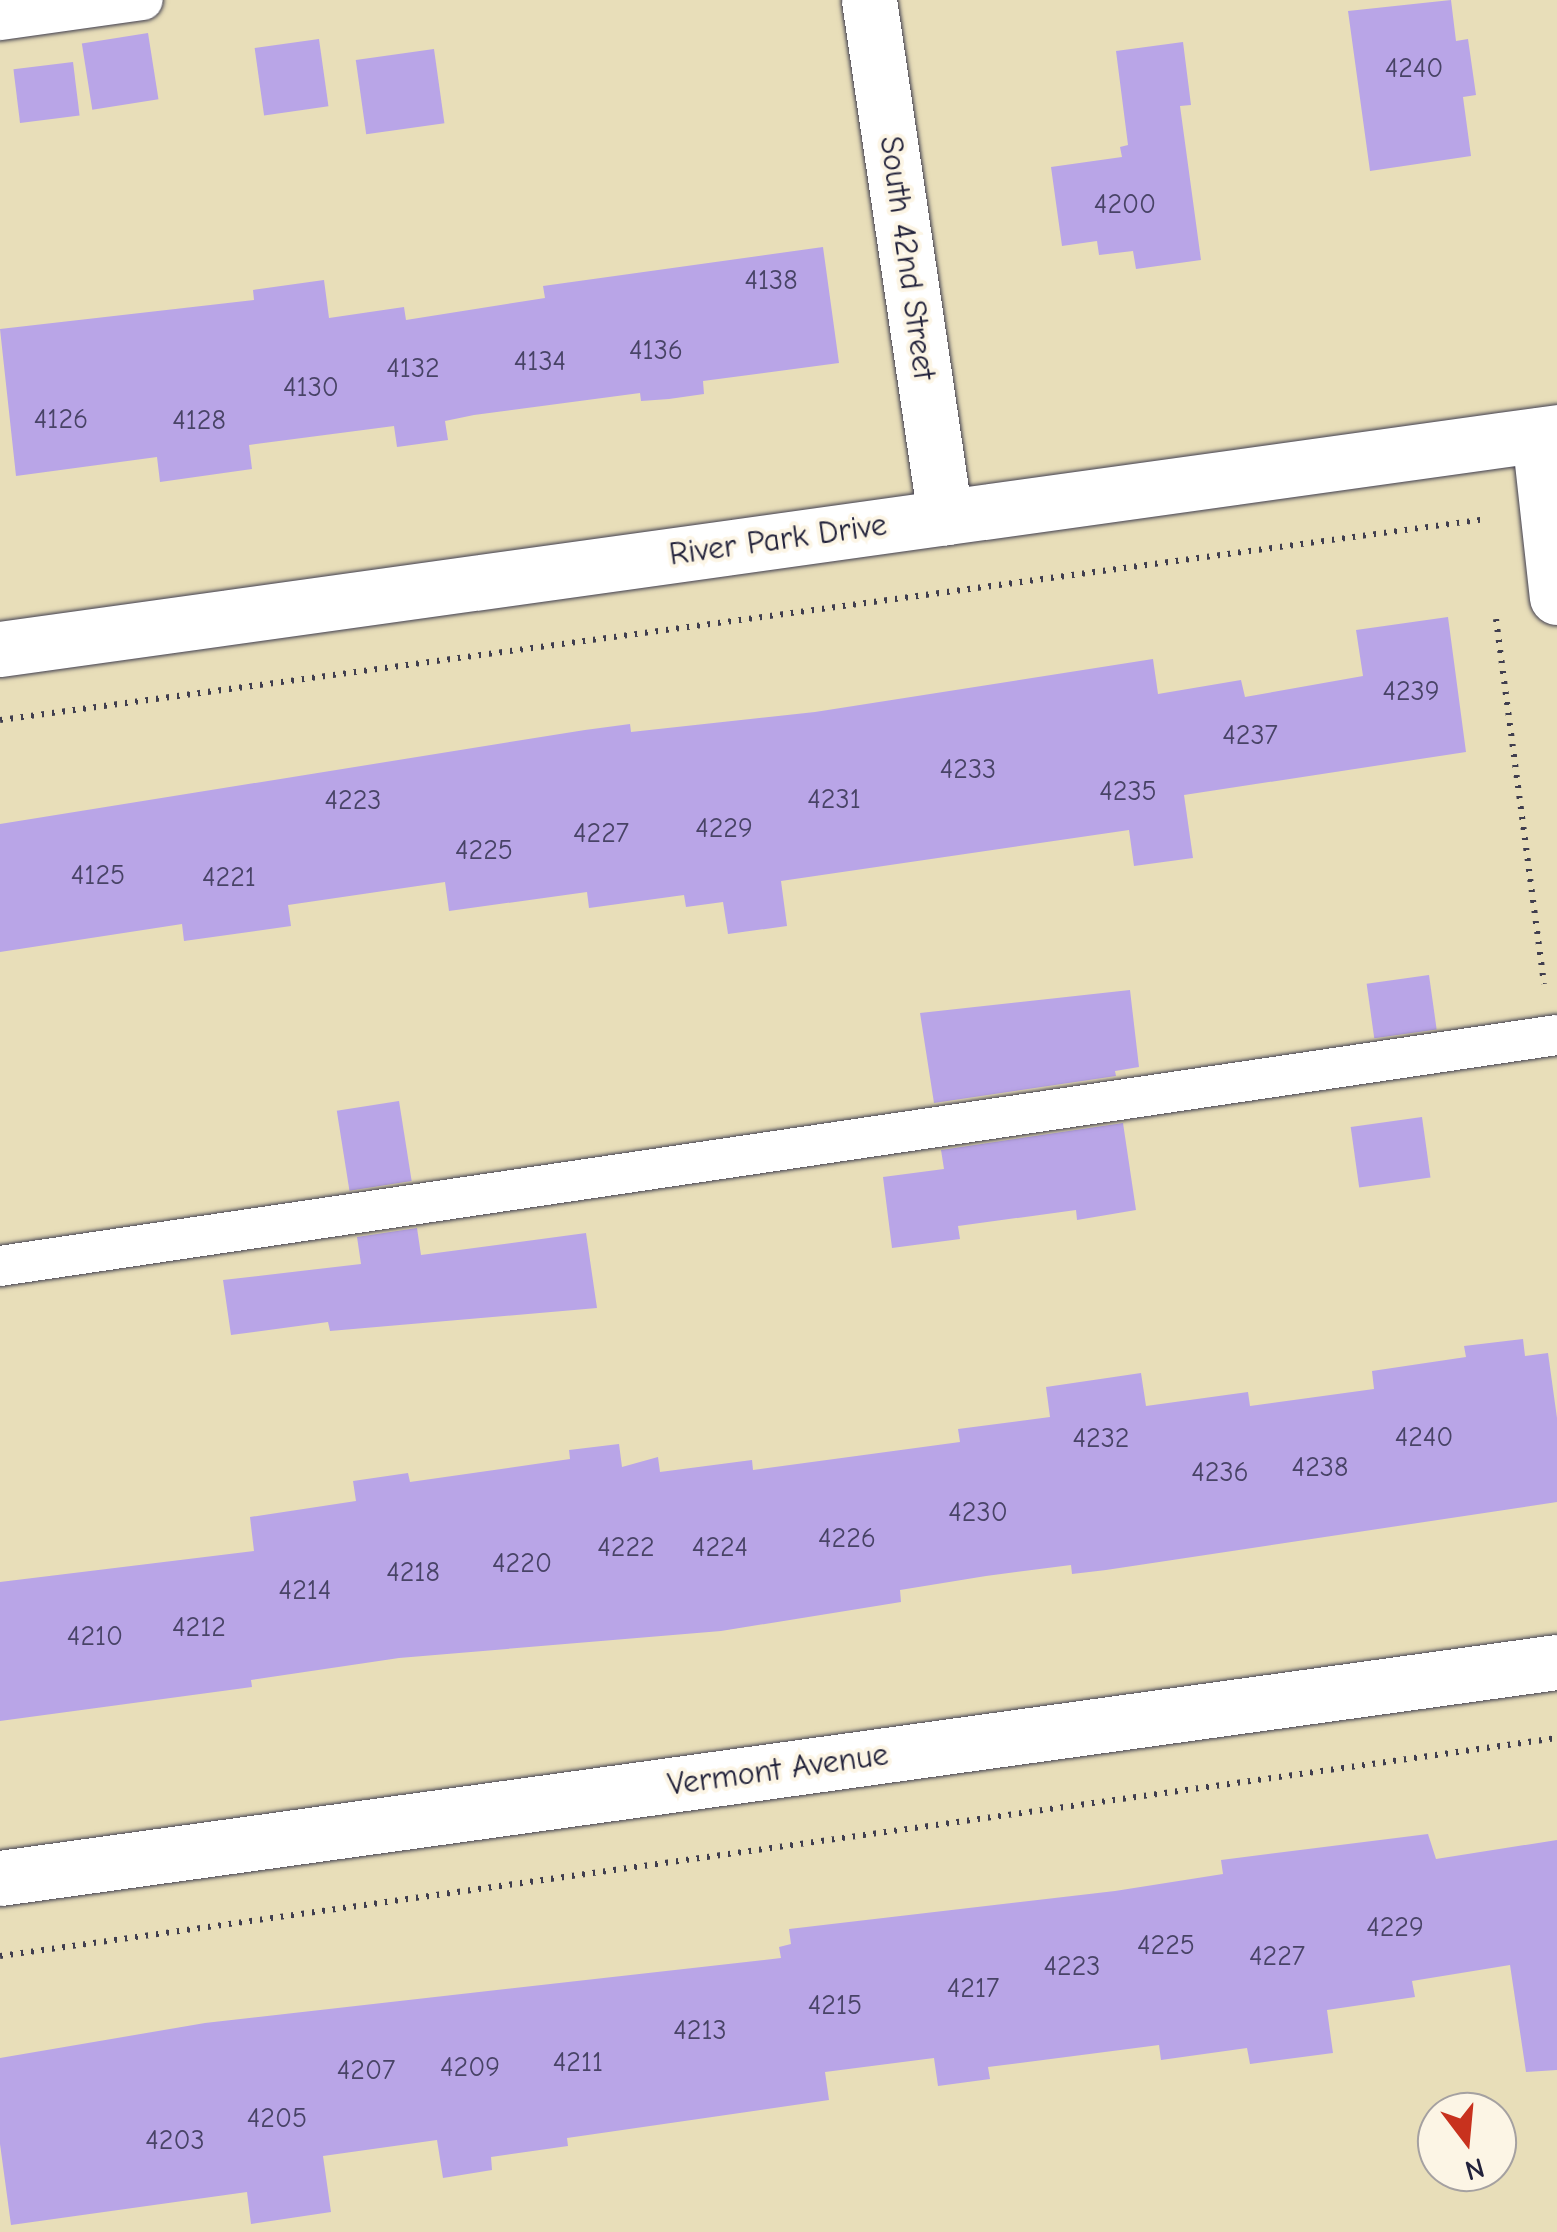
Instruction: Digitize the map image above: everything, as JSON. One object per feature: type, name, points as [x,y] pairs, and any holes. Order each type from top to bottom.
[{"type":"street","name":"South 42nd Street","points":[[869,0],[945,517]]},
{"type":"street","name":"River Park Drive","points":[[0,648],[1548,434]]},
{"type":"street","points":[[1548,434],[1547,508],[1557,596]]},
{"type":"street","name":"Vermont Avenue","points":[[0,1878],[1557,1662]]},
{"type":"lane","points":[[0,20],[143,0]]},
{"type":"lane","points":[[0,1266],[1554,1036]]},
{"type":"path","points":[[1473,444],[1486,539]]},
{"type":"path","points":[[0,720],[1483,520],[1547,508]]},
{"type":"path","points":[[1496,616],[1554,1036]]},
{"type":"path","points":[[0,1956],[1557,1738]]},
{"type":"building","points":[[1451,0],[1456,41],[1468,39],[1476,95],[1463,97],[1471,156],[1370,171],[1348,11]]},
{"type":"building","points":[[148,33],[158,99],[92,110],[82,43]]},
{"type":"building","points":[[319,39],[328,106],[264,115],[255,48]]},
{"type":"building","points":[[1183,42],[1191,105],[1180,106],[1201,260],[1136,269],[1133,251],[1099,255],[1097,241],[1062,246],[1051,167],[1122,157],[1120,147],[1128,145],[1116,51]]},
{"type":"building","points":[[434,49],[444,123],[366,134],[356,60]]},
{"type":"building","points":[[73,62],[80,116],[20,123],[13,69]]},
{"type":"building","points":[[823,247],[839,363],[703,381],[704,394],[669,399],[641,401],[640,393],[474,415],[445,421],[448,440],[397,447],[394,426],[249,445],[252,469],[160,482],[157,457],[16,476],[0,329],[254,300],[253,290],[324,280],[329,318],[404,307],[406,320],[545,298],[543,286]]},
{"type":"building","points":[[1448,617],[1466,752],[1184,795],[1193,858],[1134,866],[1129,830],[781,881],[787,926],[728,934],[723,902],[686,907],[684,895],[589,908],[587,892],[449,911],[445,882],[288,905],[291,926],[184,941],[182,924],[0,952],[0,824],[585,730],[630,724],[631,732],[815,712],[1153,659],[1158,694],[1241,680],[1245,697],[1363,676],[1356,630]]},
{"type":"building","points":[[1429,975],[1437,1029],[1374,1038],[1367,984]]},
{"type":"building","points":[[1130,990],[1139,1067],[1115,1071],[1116,1076],[934,1103],[920,1013]]},
{"type":"building","points":[[399,1101],[412,1181],[349,1191],[337,1111]]},
{"type":"building","points":[[1422,1117],[1430,1177],[1359,1187],[1351,1127]]},
{"type":"building","points":[[1123,1123],[1136,1210],[1077,1220],[1076,1210],[958,1226],[960,1239],[892,1248],[883,1177],[944,1169],[941,1150]]},
{"type":"building","points":[[417,1228],[421,1255],[586,1233],[597,1308],[330,1331],[328,1322],[231,1335],[223,1280],[361,1264],[357,1237]]},
{"type":"building","points":[[1523,1339],[1525,1356],[1548,1353],[1557,1418],[1557,1502],[1106,1570],[1072,1574],[1071,1565],[986,1576],[900,1590],[901,1602],[721,1631],[399,1658],[251,1680],[252,1687],[0,1721],[0,1582],[254,1551],[250,1517],[356,1501],[353,1481],[408,1473],[410,1482],[570,1459],[569,1450],[619,1444],[622,1467],[658,1457],[660,1472],[752,1460],[753,1470],[960,1442],[958,1429],[1050,1417],[1046,1387],[1141,1373],[1146,1406],[1248,1392],[1250,1406],[1374,1389],[1372,1371],[1466,1357],[1464,1346]]},
{"type":"building","points":[[1428,1834],[1436,1859],[1557,1840],[1557,2070],[1526,2072],[1510,1965],[1412,1981],[1415,1997],[1327,2010],[1333,2053],[1250,2064],[1247,2048],[1161,2060],[1159,2045],[988,2067],[990,2079],[938,2086],[934,2058],[825,2072],[829,2100],[567,2138],[568,2146],[491,2157],[492,2170],[443,2178],[437,2140],[323,2156],[331,2212],[251,2224],[247,2192],[11,2225],[0,2144],[0,2058],[205,2023],[781,1958],[779,1947],[791,1944],[789,1929],[1115,1891],[1223,1874],[1221,1860]]}]
